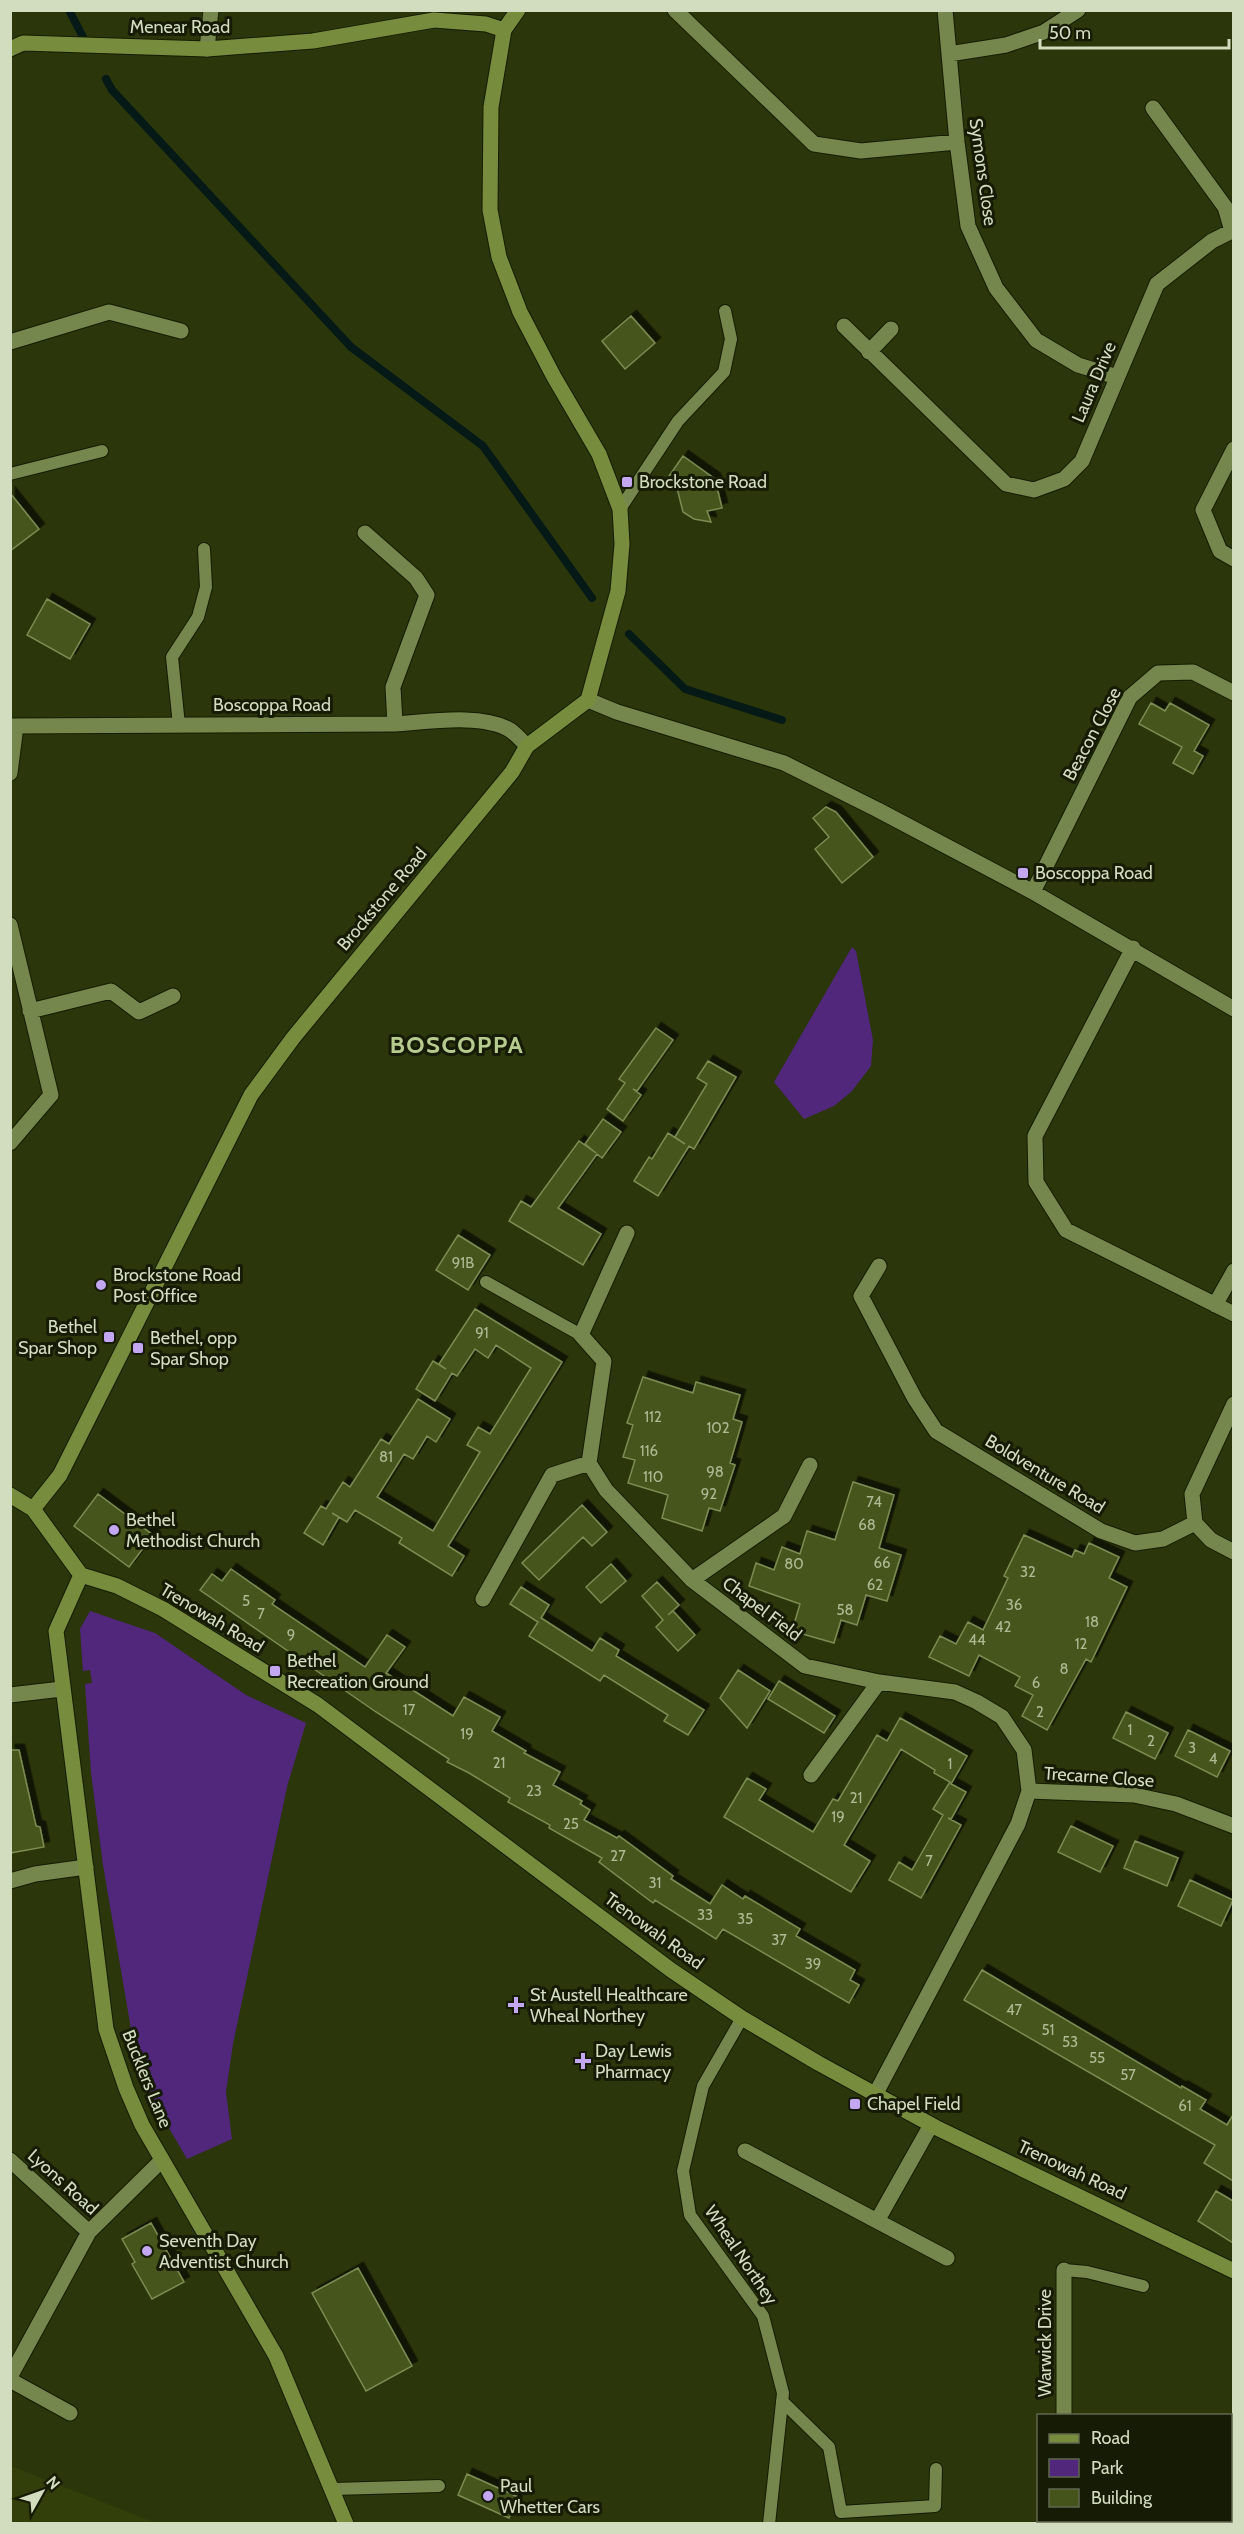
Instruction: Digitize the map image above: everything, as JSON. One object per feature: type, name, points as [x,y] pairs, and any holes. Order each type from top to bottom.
[{"type":"street","points":[[207,49],[211,10]]},
{"type":"street","points":[[519,10],[504,30],[491,107],[490,210],[499,257],[520,312],[554,377],[599,454],[620,510],[622,544],[618,591],[588,700],[617,712],[784,763],[896,819],[1032,892],[1133,948],[1233,1009]]},
{"type":"street","points":[[675,10],[814,144],[861,151],[957,142]]},
{"type":"street","name":"Symons Close","points":[[945,10],[957,142],[968,226],[996,288],[1036,340],[1078,365],[1117,377]]},
{"type":"street","points":[[949,54],[1006,45],[1044,32],[1078,10]]},
{"type":"street","name":"Menear Road","points":[[10,49],[23,43],[207,49],[313,41],[434,20],[486,24],[504,30]]},
{"type":"street","name":"Laura Drive","points":[[844,326],[1006,484],[1034,490],[1064,479],[1082,460],[1157,284],[1212,241],[1233,231],[1225,207],[1153,108]]},
{"type":"street","points":[[10,342],[109,312],[181,331]]},
{"type":"street","points":[[869,352],[891,329]]},
{"type":"street","points":[[1233,450],[1203,510],[1220,551],[1233,559]]},
{"type":"street","points":[[364,533],[416,578],[427,595],[393,687],[395,724]]},
{"type":"street","name":"Beacon Close","points":[[1032,892],[1130,697],[1158,673],[1170,672],[1194,672],[1233,693]]},
{"type":"street","name":"Brockstone Road","points":[[33,1509],[60,1475],[251,1095],[293,1038],[512,772],[527,746],[588,700]]},
{"type":"street","name":"Boscoppa Road","points":[[13,726],[395,724],[457,720],[489,723],[509,730],[527,746]]},
{"type":"street","points":[[10,773],[13,726]]},
{"type":"street","points":[[10,925],[51,1095],[10,1143]]},
{"type":"street","points":[[1133,948],[1035,1136],[1035,1182],[1066,1230],[1233,1314]]},
{"type":"street","points":[[30,1011],[111,991],[139,1012],[173,996]]},
{"type":"street","points":[[483,1599],[552,1475],[589,1463],[604,1361],[581,1335],[627,1233]]},
{"type":"street","name":"Boldventure Road","points":[[879,1266],[861,1296],[915,1399],[936,1431],[1101,1531],[1136,1543],[1163,1539],[1195,1523]]},
{"type":"street","points":[[1215,1305],[1233,1271]]},
{"type":"street","points":[[1233,1404],[1192,1494],[1195,1523],[1211,1540],[1233,1552]]},
{"type":"street","name":"Chapel Field","points":[[589,1463],[606,1490],[692,1580],[805,1666],[879,1682],[955,1692],[1002,1717],[1024,1750],[1029,1791],[1018,1824],[875,2095]]},
{"type":"street","name":"Chapel Field","points":[[692,1580],[784,1516],[810,1465]]},
{"type":"street","points":[[10,1495],[33,1509],[81,1575]]},
{"type":"street","name":"Bucklers Lane","points":[[81,1575],[56,1631],[106,2029],[126,2088],[162,2160],[276,2356],[333,2489],[345,2523]]},
{"type":"street","name":"Trenowah Road","points":[[81,1575],[117,1586],[163,1609],[318,1705],[662,1963],[742,2018],[931,2125],[1233,2271]]},
{"type":"street","points":[[811,1775],[879,1682]]},
{"type":"street","points":[[10,1695],[62,1689]]},
{"type":"street","name":"Trecarne Close","points":[[1029,1791],[1134,1795],[1176,1804],[1233,1826]]},
{"type":"street","points":[[10,1881],[35,1874],[86,1867]]},
{"type":"street","points":[[878,2221],[931,2125]]},
{"type":"street","points":[[745,2151],[947,2258]]},
{"type":"street","name":"Lyons Road","points":[[10,2160],[89,2232]]},
{"type":"street","name":"Lyons Road","points":[[70,2413],[10,2379],[89,2232],[162,2160]]},
{"type":"street","name":"Warwick Drive","points":[[1064,2270],[1064,2414]]},
{"type":"lane","points":[[620,510],[678,421],[724,372],[731,339],[725,311]]},
{"type":"lane","points":[[10,474],[102,451]]},
{"type":"lane","points":[[179,725],[172,657],[198,617],[206,587],[204,549]]},
{"type":"lane","points":[[486,1282],[581,1335]]},
{"type":"lane","name":"Wheal Northey","points":[[742,2018],[703,2086],[682,2171],[690,2215],[763,2316],[783,2393],[770,2523]]},
{"type":"lane","points":[[1064,2270],[1087,2272],[1143,2286]]},
{"type":"lane","points":[[782,2401],[829,2447],[841,2512],[935,2506],[936,2469]]},
{"type":"lane","points":[[333,2489],[440,2486]]},
{"type":"shaded area","points":[[11,2466],[156,2523],[11,2523]]},
{"type":"green space","points":[[852,947],[856,951],[873,1040],[871,1066],[852,1091],[834,1106],[804,1119],[774,1082]]},
{"type":"green space","points":[[90,1611],[155,1633],[246,1695],[306,1723],[287,1787],[233,2044],[226,2092],[232,2139],[187,2159],[139,2076],[103,1865],[91,1773],[85,1684],[92,1683],[90,1670],[83,1671],[80,1629]]},
{"type":"building","points":[[631,316],[655,343],[625,369],[602,341]]},
{"type":"building","points":[[683,456],[715,479],[722,508],[707,511],[711,522],[694,519],[683,512],[675,480],[669,476]]},
{"type":"building","points":[[10,493],[39,529],[10,551]]},
{"type":"building","points":[[47,599],[90,624],[70,659],[27,635]]},
{"type":"building","points":[[1151,703],[1165,711],[1170,703],[1209,725],[1194,751],[1203,756],[1193,774],[1173,763],[1182,747],[1139,724]]},
{"type":"building","points":[[826,807],[836,812],[873,857],[842,883],[815,849],[829,837],[813,818]]},
{"type":"building","points":[[656,1028],[673,1040],[637,1091],[633,1089],[641,1095],[623,1121],[607,1109],[625,1083],[619,1079]]},
{"type":"building","points":[[708,1061],[736,1077],[694,1149],[689,1146],[658,1196],[634,1181],[649,1157],[652,1159],[668,1133],[685,1144],[675,1137],[707,1084],[697,1078]]},
{"type":"building","points":[[603,1119],[621,1132],[602,1158],[597,1154],[558,1208],[601,1234],[583,1265],[509,1221],[521,1201],[531,1207],[579,1141],[596,1153],[585,1144]]},
{"type":"building","points":[[458,1235],[490,1255],[468,1290],[436,1270]]},
{"type":"building","points":[[475,1309],[562,1362],[448,1546],[464,1556],[452,1576],[399,1543],[402,1538],[355,1510],[347,1522],[339,1517],[323,1545],[304,1533],[321,1506],[326,1509],[343,1482],[350,1487],[381,1439],[389,1444],[418,1399],[450,1419],[436,1442],[427,1436],[413,1459],[404,1454],[377,1497],[433,1531],[480,1452],[467,1445],[478,1427],[490,1434],[531,1368],[496,1345],[488,1358],[475,1349],[457,1376],[452,1373],[435,1401],[416,1389],[433,1361],[446,1369],[439,1364]]},
{"type":"building","points":[[643,1377],[693,1393],[696,1382],[740,1395],[733,1419],[742,1422],[730,1463],[735,1465],[720,1511],[709,1508],[702,1531],[662,1518],[668,1495],[628,1483],[635,1460],[623,1457],[633,1425],[627,1423]]},
{"type":"building","points":[[853,1482],[894,1495],[879,1548],[901,1555],[887,1601],[866,1595],[857,1625],[841,1620],[834,1643],[792,1631],[800,1604],[749,1586],[756,1563],[774,1570],[782,1547],[800,1554],[807,1531],[835,1540]]},
{"type":"building","name":"Bethel Methodist Church","points":[[98,1494],[153,1535],[129,1567],[74,1526]]},
{"type":"building","points":[[582,1505],[607,1532],[592,1546],[583,1537],[539,1580],[522,1563]]},
{"type":"building","points":[[1024,1535],[1072,1557],[1075,1550],[1084,1554],[1089,1543],[1119,1557],[1109,1578],[1127,1587],[1091,1662],[1086,1659],[1047,1730],[1022,1716],[1033,1695],[1015,1686],[1020,1677],[979,1655],[969,1676],[929,1657],[940,1636],[956,1644],[968,1622],[983,1630],[1008,1578],[1004,1576]]},
{"type":"building","points":[[611,1564],[626,1581],[601,1603],[586,1587]]},
{"type":"building","points":[[231,1569],[275,1600],[272,1604],[365,1667],[387,1635],[405,1647],[386,1673],[453,1716],[464,1697],[500,1717],[492,1731],[526,1751],[524,1753],[560,1772],[553,1785],[582,1801],[580,1804],[590,1810],[584,1820],[617,1838],[619,1836],[673,1876],[671,1879],[710,1904],[722,1885],[743,1899],[745,1896],[800,1929],[796,1936],[855,1970],[850,1980],[859,1985],[849,2003],[723,1929],[716,1939],[655,1900],[653,1903],[599,1862],[602,1858],[508,1802],[510,1798],[447,1762],[449,1759],[376,1712],[200,1590],[212,1574],[222,1581]]},
{"type":"building","points":[[657,1582],[679,1605],[668,1615],[673,1611],[695,1635],[678,1651],[656,1627],[663,1620],[642,1596]]},
{"type":"building","points":[[521,1587],[549,1605],[541,1618],[592,1651],[600,1638],[619,1650],[616,1656],[704,1710],[688,1735],[664,1721],[668,1715],[604,1675],[600,1681],[529,1636],[538,1622],[510,1604]]},
{"type":"building","points":[[738,1670],[770,1691],[747,1728],[720,1698]]},
{"type":"building","points":[[779,1681],[835,1716],[824,1733],[768,1699]]},
{"type":"building","points":[[1126,1712],[1168,1733],[1155,1759],[1113,1738]]},
{"type":"building","points":[[900,1718],[967,1756],[951,1784],[966,1792],[951,1819],[948,1818],[961,1825],[921,1898],[889,1880],[899,1862],[912,1870],[943,1815],[933,1809],[950,1782],[901,1749],[844,1845],[870,1861],[851,1892],[724,1817],[747,1778],[766,1789],[759,1800],[813,1832],[833,1799],[838,1801],[877,1735],[887,1741]]},
{"type":"building","points":[[1188,1730],[1230,1751],[1217,1777],[1175,1756]]},
{"type":"building","points":[[10,1750],[19,1750],[36,1826],[40,1827],[44,1847],[10,1853]]},
{"type":"building","points":[[1071,1826],[1113,1846],[1100,1872],[1058,1852]]},
{"type":"building","points":[[1135,1841],[1178,1858],[1167,1886],[1124,1868]]},
{"type":"building","points":[[1190,1880],[1233,1900],[1221,1926],[1178,1906]]},
{"type":"building","points":[[982,1970],[1181,2088],[1182,2086],[1206,2100],[1200,2109],[1227,2125],[1233,2115],[1233,2181],[1204,2163],[1215,2145],[964,2000]]},
{"type":"building","points":[[1216,2191],[1233,2201],[1233,2243],[1198,2221]]},
{"type":"building","name":"Seventh Day Adventist Church","points":[[151,2223],[184,2282],[152,2299],[132,2264],[135,2262],[122,2239]]},
{"type":"building","points":[[358,2268],[412,2366],[366,2391],[312,2293]]},
{"type":"building","name":"Paul Whetter Cars","points":[[467,2474],[518,2497],[509,2518],[458,2495]]},
{"type":"waterway","points":[[69,10],[83,37]]},
{"type":"waterway","points":[[106,79],[112,90],[351,347],[483,446],[592,598]]},
{"type":"waterway","points":[[629,634],[685,689],[782,720]]},
{"type":"place","name":"Brockstone Road","points":[[627,482]]},
{"type":"place","name":"Boscoppa Road","points":[[1023,873]]},
{"type":"place","name":"Brockstone Road Post Office","points":[[101,1285]]},
{"type":"place","name":"Bethel Spar Shop","points":[[109,1337]]},
{"type":"place","name":"Bethel, opp Spar Shop","points":[[138,1348]]},
{"type":"place","name":"Bethel Methodist Church","points":[[114,1530]]},
{"type":"place","name":"Bethel Recreation Ground","points":[[275,1671]]},
{"type":"place","name":"St Austell Healthcare Wheal Northey","points":[[516,2005]]},
{"type":"place","name":"Day Lewis Pharmacy","points":[[583,2061]]},
{"type":"place","name":"Chapel Field","points":[[855,2104]]},
{"type":"place","name":"Seventh Day Adventist Church","points":[[147,2251]]},
{"type":"place","name":"Paul Whetter Cars","points":[[488,2496]]},
{"type":"district","name":"BOSCOPPA","points":[[457,1045]]}]
